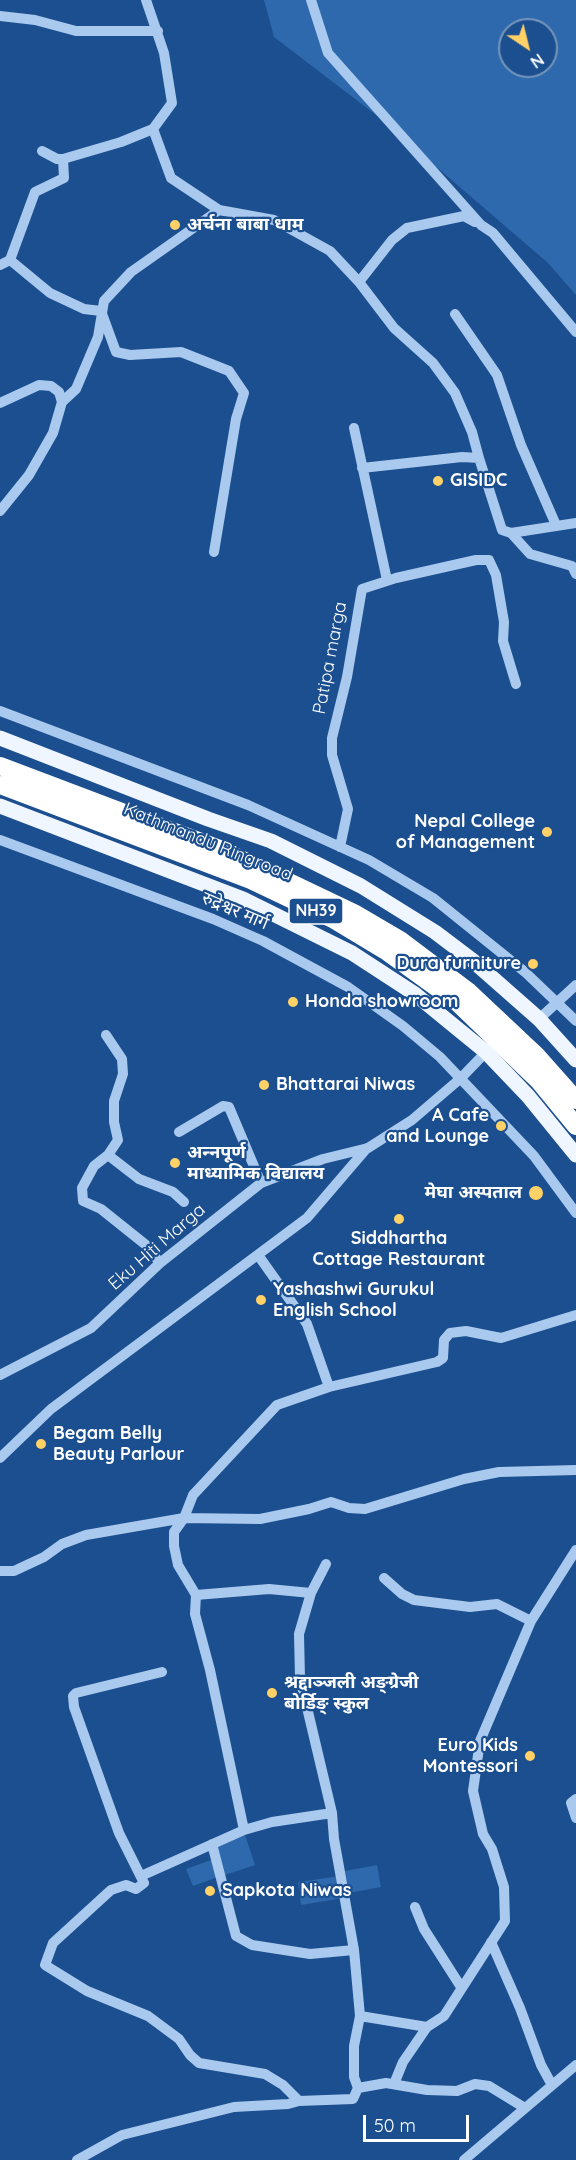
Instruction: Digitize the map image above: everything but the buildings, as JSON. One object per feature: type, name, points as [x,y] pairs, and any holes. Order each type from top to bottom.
[{"type":"highway","name":"Kathmandu Ringroad","points":[[0,766],[222,850],[305,888],[363,918],[408,946],[469,992],[536,1055],[576,1100]]},
{"type":"highway","name":"Kathmandu Ringroad","points":[[0,785],[250,880],[333,919],[386,951],[458,1003],[539,1081],[576,1126]]},
{"type":"main road","points":[[0,738],[207,819],[271,841],[324,865],[435,932],[539,1019],[576,1060]]},
{"type":"main road","points":[[0,806],[243,899],[352,953],[415,994],[486,1052],[528,1096],[576,1155]]},
{"type":"street","points":[[42,151],[57,159],[63,159],[121,142],[153,129],[172,103],[165,53],[146,0]]},
{"type":"street","points":[[311,0],[328,53],[480,225]]},
{"type":"street","points":[[0,16],[34,20],[76,31],[158,31]]},
{"type":"street","points":[[153,129],[171,178],[219,210],[274,219],[330,251],[359,282],[383,316],[406,341],[433,363],[455,393],[472,432],[502,530],[511,533],[576,523]]},
{"type":"street","points":[[0,265],[10,260],[35,192],[64,178],[63,159]]},
{"type":"street","points":[[0,511],[29,475],[48,441],[62,402],[76,389],[98,337],[104,302],[130,272],[219,210]]},
{"type":"street","points":[[359,282],[392,240],[407,228],[464,216],[493,233],[576,332]]},
{"type":"street","points":[[10,260],[50,293],[84,309],[101,311]]},
{"type":"street","points":[[101,311],[116,352],[130,355],[181,352],[229,371],[244,393],[236,419],[213,552]]},
{"type":"street","points":[[455,314],[497,375],[520,445],[556,525]]},
{"type":"street","points":[[0,403],[39,385],[51,386],[59,392],[62,402]]},
{"type":"street","points":[[354,428],[387,580]]},
{"type":"street","points":[[362,468],[462,457],[479,458]]},
{"type":"street","points":[[511,533],[530,554],[572,566],[576,574]]},
{"type":"street","name":"Patipa marga","points":[[340,847],[348,809],[332,755],[335,720],[347,677],[362,589],[387,580],[476,560],[489,560],[496,575],[504,622],[503,641],[516,684]]},
{"type":"street","points":[[0,711],[249,805],[369,860],[433,898],[525,972],[576,1021]]},
{"type":"street","name":"रुद्रेश्वर मार्ग","points":[[0,840],[213,919],[303,961],[348,987],[403,1026],[461,1078],[534,1156],[576,1213]]},
{"type":"street","points":[[539,1019],[576,985]]},
{"type":"street","points":[[106,1035],[122,1059],[123,1074],[114,1101],[114,1122],[118,1140],[108,1155],[94,1166],[82,1188],[83,1201],[101,1209],[146,1245],[160,1263]]},
{"type":"street","name":"Eku Hiti Marga","points":[[0,1375],[91,1328],[160,1263],[261,1182],[323,1159],[368,1148],[412,1120],[461,1078],[486,1052]]},
{"type":"street","points":[[179,1132],[224,1106],[230,1107],[261,1182]]},
{"type":"street","points":[[0,1458],[51,1409],[307,1218],[368,1148]]},
{"type":"street","points":[[108,1155],[138,1179],[173,1192],[184,1202]]},
{"type":"street","points":[[258,1255],[307,1324],[330,1388]]},
{"type":"street","points":[[244,1830],[210,1670],[195,1614],[196,1595],[178,1566],[174,1546],[174,1532],[184,1518],[193,1495],[276,1405],[330,1388],[437,1362],[443,1358],[444,1340],[450,1333],[466,1331],[501,1338],[576,1315]]},
{"type":"street","points":[[0,1571],[14,1571],[44,1557],[62,1544],[86,1535],[121,1527],[184,1518],[260,1519],[331,1502],[349,1508],[365,1509],[464,1479],[499,1472],[576,1470]]},
{"type":"street","points":[[394,2085],[403,2062],[427,2028],[444,2016],[506,1921],[504,1887],[492,1849],[483,1834],[473,1791],[480,1741],[531,1621],[576,1550]]},
{"type":"street","points":[[77,2160],[122,2135],[234,2107],[288,2104],[299,2100],[353,2099],[358,2088],[354,2077],[354,2046],[360,2016],[354,1950],[334,1839],[332,1813],[300,1678],[299,1634],[311,1593],[326,1564]]},
{"type":"street","points":[[384,1578],[402,1594],[414,1600],[470,1607],[497,1604],[531,1621]]},
{"type":"street","points":[[196,1595],[269,1589],[311,1593]]},
{"type":"street","points":[[162,1672],[76,1693],[73,1696],[74,1707],[119,1833],[144,1883],[142,1887],[117,1886],[111,1890],[53,1943],[45,1965],[87,1991],[148,2016],[179,2040],[199,2063],[265,2073],[299,2100]]},
{"type":"street","points":[[576,1799],[571,1803],[576,1818]]},
{"type":"street","points":[[141,1876],[244,1830],[272,1822],[332,1813]]},
{"type":"street","points":[[212,1844],[236,1936],[252,1945],[310,1954],[354,1950]]},
{"type":"street","points":[[415,1906],[424,1929],[461,1987]]},
{"type":"street","points":[[491,1941],[520,2008],[541,2065],[552,2085]]},
{"type":"street","points":[[360,2016],[427,2028]]},
{"type":"street","points":[[464,2160],[576,2065]]},
{"type":"street","points":[[358,2088],[394,2085],[427,2090],[457,2091],[475,2084],[505,2094],[525,2108]]},
{"type":"shaded area","points":[[264,0],[576,0],[576,295],[548,263],[376,115],[274,37]]},
{"type":"shaded area","points":[[245,1835],[255,1865],[225,1875],[215,1845]]},
{"type":"shaded area","points":[[211,1860],[218,1877],[193,1886],[186,1869]]},
{"type":"shaded area","points":[[377,1865],[381,1887],[349,1893],[345,1871]]},
{"type":"shaded area","points":[[340,1876],[343,1898],[301,1905],[298,1882]]},
{"type":"place","name":"अर्चना बाबा धाम","points":[[175,225]]},
{"type":"place","name":"GISIDC","points":[[438,481]]},
{"type":"place","name":"Nepal College of Management","points":[[547,832]]},
{"type":"place","name":"Dura furniture","points":[[533,964]]},
{"type":"place","name":"Honda showroom","points":[[293,1002]]},
{"type":"place","name":"Bhattarai Niwas","points":[[264,1085]]},
{"type":"place","name":"A Cafe and Lounge","points":[[501,1126]]},
{"type":"place","name":"अन्‍नपूर्ण माध्यामिक विद्यालय","points":[[175,1163]]},
{"type":"place","name":"मेघा अस्पताल","points":[[536,1193]]},
{"type":"place","name":"Siddhartha Cottage Restaurant","points":[[399,1219]]},
{"type":"place","name":"Yashashwi Gurukul English School","points":[[261,1300]]},
{"type":"place","name":"Begam Belly Beauty Parlour","points":[[41,1444]]},
{"type":"place","name":"श्रद्दाञ्जली अङ्‍ग्रेजी बोर्डिङ् स्कुल","points":[[272,1693]]},
{"type":"place","name":"Euro Kids Montessori","points":[[530,1756]]},
{"type":"place","name":"Sapkota Niwas","points":[[210,1891]]}]
